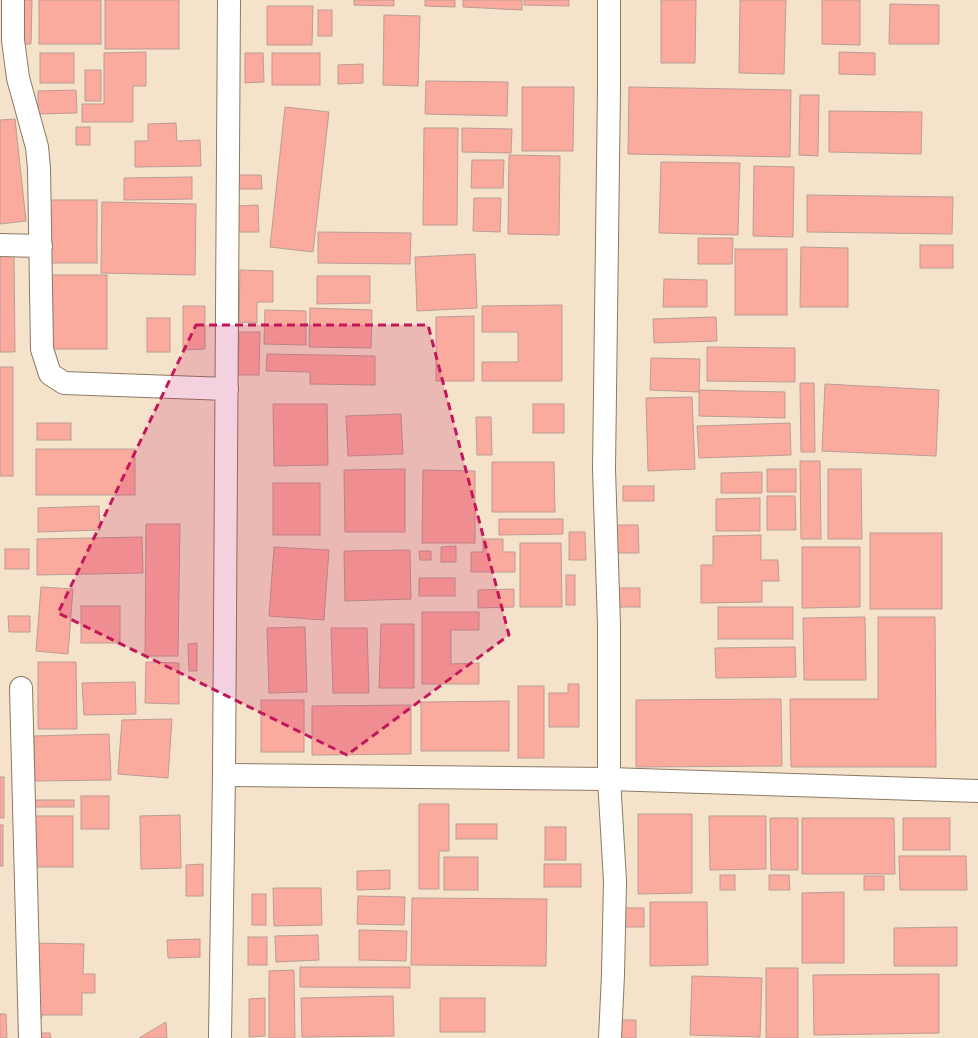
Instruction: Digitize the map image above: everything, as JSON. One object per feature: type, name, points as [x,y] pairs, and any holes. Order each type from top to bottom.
[{"type":"street","points":[[13,0],[13,40],[18,78],[37,147],[41,246],[42,349],[50,374],[64,383],[227,389]]},
{"type":"street","points":[[220,1038],[224,775],[229,0]]},
{"type":"street","points":[[609,0],[604,469],[609,626],[609,779],[615,881],[610,1038]]},
{"type":"street","points":[[0,245],[41,246]]},
{"type":"street","points":[[21,688],[30,1038]]},
{"type":"street","points":[[224,775],[609,779],[978,791]]},
{"type":"highlighted area","points":[[196,325],[428,325],[509,635],[347,755],[58,613]]},
{"type":"building","points":[[21,0],[32,0],[31,44],[20,44]]},
{"type":"building","points":[[39,0],[101,0],[101,44],[39,44]]},
{"type":"building","points":[[105,0],[179,0],[179,49],[105,49]]},
{"type":"building","points":[[354,0],[394,0],[394,6],[354,5]]},
{"type":"building","points":[[425,0],[455,0],[455,7],[425,6]]},
{"type":"building","points":[[463,0],[522,0],[522,10],[463,7]]},
{"type":"building","points":[[524,0],[569,0],[569,6],[524,5]]},
{"type":"building","points":[[661,0],[696,0],[695,63],[661,63]]},
{"type":"building","points":[[740,0],[786,0],[784,74],[739,73]]},
{"type":"building","points":[[822,0],[860,0],[860,45],[822,44]]},
{"type":"building","points":[[890,4],[939,5],[939,44],[889,44]]},
{"type":"building","points":[[267,6],[313,6],[312,45],[267,45]]},
{"type":"building","points":[[318,10],[332,10],[332,36],[318,36]]},
{"type":"building","points":[[384,15],[420,16],[418,86],[383,85]]},
{"type":"building","points":[[146,52],[146,86],[133,86],[133,122],[82,122],[82,104],[104,104],[104,53]]},
{"type":"building","points":[[839,52],[875,53],[875,75],[839,74]]},
{"type":"building","points":[[40,53],[74,53],[74,83],[40,83]]},
{"type":"building","points":[[245,53],[263,53],[264,82],[245,83]]},
{"type":"building","points":[[272,53],[320,53],[320,85],[272,85]]},
{"type":"building","points":[[363,64],[363,83],[338,84],[338,65]]},
{"type":"building","points":[[85,70],[101,70],[101,101],[85,101]]},
{"type":"building","points":[[426,81],[508,82],[507,116],[425,114]]},
{"type":"building","points":[[522,87],[574,87],[573,151],[522,151]]},
{"type":"building","points":[[629,87],[791,90],[790,157],[628,154]]},
{"type":"building","points":[[76,90],[77,113],[38,114],[38,91]]},
{"type":"building","points":[[800,95],[819,95],[818,156],[799,155]]},
{"type":"building","points":[[285,107],[329,112],[313,252],[270,247]]},
{"type":"building","points":[[829,111],[922,112],[921,154],[829,152]]},
{"type":"building","points":[[15,119],[26,221],[0,224],[0,120]]},
{"type":"building","points":[[176,123],[177,141],[200,140],[201,166],[135,167],[135,141],[148,141],[148,124]]},
{"type":"building","points":[[76,127],[90,127],[90,145],[76,145]]},
{"type":"building","points":[[424,128],[458,128],[457,225],[423,225]]},
{"type":"building","points":[[462,128],[512,129],[511,153],[462,152]]},
{"type":"building","points":[[509,155],[560,156],[559,235],[508,234]]},
{"type":"building","points":[[472,160],[504,160],[503,188],[471,188]]},
{"type":"building","points":[[661,162],[740,163],[738,235],[659,233]]},
{"type":"building","points":[[754,166],[794,167],[793,237],[753,236]]},
{"type":"building","points":[[235,175],[261,175],[262,189],[235,189]]},
{"type":"building","points":[[192,177],[192,199],[124,200],[124,178]]},
{"type":"building","points":[[807,195],[953,197],[952,234],[807,232]]},
{"type":"building","points":[[474,198],[501,198],[500,232],[473,231]]},
{"type":"building","points":[[46,200],[97,200],[97,263],[46,263]]},
{"type":"building","points":[[102,202],[196,204],[195,275],[101,273]]},
{"type":"building","points":[[258,205],[259,232],[237,232],[237,206]]},
{"type":"building","points":[[318,232],[411,233],[410,264],[318,263]]},
{"type":"building","points":[[698,238],[733,238],[732,264],[698,264]]},
{"type":"building","points":[[920,245],[953,245],[953,268],[920,268]]},
{"type":"building","points":[[801,247],[848,248],[848,307],[800,307]]},
{"type":"building","points":[[0,248],[14,248],[15,352],[0,352]]},
{"type":"building","points":[[735,249],[787,249],[787,315],[735,315]]},
{"type":"building","points":[[475,254],[477,308],[417,311],[415,257]]},
{"type":"building","points":[[240,270],[273,271],[273,302],[257,302],[257,323],[239,322]]},
{"type":"building","points":[[50,275],[107,275],[107,349],[50,349]]},
{"type":"building","points":[[317,276],[370,276],[370,303],[317,304]]},
{"type":"building","points":[[664,279],[707,280],[707,307],[663,307]]},
{"type":"building","points":[[562,305],[562,381],[482,381],[482,362],[518,362],[518,332],[482,332],[482,306]]},
{"type":"building","points":[[183,306],[205,306],[205,349],[183,350]]},
{"type":"building","points":[[310,308],[372,310],[371,348],[309,347]]},
{"type":"building","points":[[265,310],[306,311],[306,345],[264,344]]},
{"type":"building","points":[[474,316],[474,381],[436,381],[436,317]]},
{"type":"building","points":[[716,317],[717,341],[654,343],[653,319]]},
{"type":"building","points":[[147,318],[170,318],[170,352],[147,352]]},
{"type":"building","points":[[239,332],[260,332],[259,375],[238,375]]},
{"type":"building","points":[[707,347],[795,348],[795,382],[707,381]]},
{"type":"building","points":[[267,354],[375,356],[375,385],[310,384],[310,372],[266,371]]},
{"type":"building","points":[[651,358],[700,359],[699,392],[650,390]]},
{"type":"building","points":[[0,367],[13,367],[13,476],[0,476]]},
{"type":"building","points":[[800,383],[814,383],[815,452],[801,452]]},
{"type":"building","points":[[825,384],[939,390],[936,456],[822,451]]},
{"type":"building","points":[[699,390],[785,392],[785,418],[699,416]]},
{"type":"building","points":[[692,397],[695,469],[648,471],[646,398]]},
{"type":"building","points":[[273,404],[327,404],[328,465],[274,466]]},
{"type":"building","points":[[533,404],[564,404],[564,433],[533,433]]},
{"type":"building","points":[[401,414],[403,454],[348,456],[346,416]]},
{"type":"building","points":[[476,417],[491,417],[492,455],[477,455]]},
{"type":"building","points":[[37,423],[71,423],[71,440],[37,440]]},
{"type":"building","points":[[790,423],[791,455],[699,458],[697,426]]},
{"type":"building","points":[[36,449],[135,449],[135,495],[36,495]]},
{"type":"building","points":[[800,461],[820,461],[821,539],[801,539]]},
{"type":"building","points":[[492,462],[554,462],[555,512],[492,512]]},
{"type":"building","points":[[405,469],[405,532],[345,532],[344,470]]},
{"type":"building","points":[[767,469],[796,469],[796,492],[767,492]]},
{"type":"building","points":[[828,469],[861,469],[862,539],[828,539]]},
{"type":"building","points":[[423,470],[475,471],[475,543],[422,543]]},
{"type":"building","points":[[762,472],[762,493],[721,493],[721,473]]},
{"type":"building","points":[[273,483],[320,483],[320,535],[273,535]]},
{"type":"building","points":[[623,486],[654,486],[654,501],[623,501]]},
{"type":"building","points":[[767,496],[795,496],[796,530],[767,530]]},
{"type":"building","points":[[760,498],[760,531],[716,531],[716,499]]},
{"type":"building","points":[[99,506],[100,530],[38,532],[38,508]]},
{"type":"building","points":[[499,519],[563,519],[563,534],[499,535]]},
{"type":"building","points":[[146,524],[180,524],[178,656],[145,656]]},
{"type":"building","points":[[614,525],[638,525],[639,553],[614,553]]},
{"type":"building","points":[[569,532],[585,532],[586,560],[569,560]]},
{"type":"building","points":[[870,533],[942,533],[942,609],[870,609]]},
{"type":"building","points":[[761,535],[761,560],[778,560],[779,581],[762,581],[762,602],[701,603],[701,565],[713,565],[713,536]]},
{"type":"building","points":[[142,537],[143,573],[37,575],[37,539]]},
{"type":"building","points":[[483,539],[503,539],[503,552],[515,552],[515,572],[471,572],[471,552],[483,552]]},
{"type":"building","points":[[520,543],[561,543],[562,607],[520,607]]},
{"type":"building","points":[[456,546],[456,562],[441,562],[441,547]]},
{"type":"building","points":[[274,547],[329,550],[324,620],[269,616]]},
{"type":"building","points":[[802,547],[860,547],[860,607],[802,608]]},
{"type":"building","points":[[5,549],[29,549],[29,569],[5,569]]},
{"type":"building","points":[[410,550],[411,599],[345,601],[344,551]]},
{"type":"building","points":[[419,551],[431,551],[431,560],[420,560]]},
{"type":"building","points":[[566,575],[575,575],[575,605],[566,605]]},
{"type":"building","points":[[419,578],[455,578],[455,596],[419,596]]},
{"type":"building","points":[[41,587],[73,589],[68,654],[36,651]]},
{"type":"building","points":[[617,588],[640,588],[640,607],[617,607]]},
{"type":"building","points":[[514,589],[514,607],[478,608],[478,590]]},
{"type":"building","points":[[81,606],[120,606],[120,643],[81,643]]},
{"type":"building","points":[[718,607],[793,607],[793,639],[718,639]]},
{"type":"building","points":[[422,612],[479,612],[479,630],[451,630],[451,664],[479,663],[479,684],[422,684]]},
{"type":"building","points":[[8,616],[30,616],[30,632],[9,632]]},
{"type":"building","points":[[865,617],[866,680],[804,680],[803,618]]},
{"type":"building","points":[[878,617],[935,617],[936,767],[791,767],[790,699],[878,699]]},
{"type":"building","points":[[381,624],[414,624],[414,688],[379,688]]},
{"type":"building","points":[[305,627],[307,692],[269,693],[267,628]]},
{"type":"building","points":[[331,628],[367,628],[369,693],[333,693]]},
{"type":"building","points":[[197,643],[197,671],[189,671],[188,644]]},
{"type":"building","points":[[795,647],[796,677],[716,678],[715,648]]},
{"type":"building","points":[[38,662],[76,662],[77,729],[38,729]]},
{"type":"building","points":[[146,662],[179,663],[179,704],[145,703]]},
{"type":"building","points":[[135,682],[136,714],[84,715],[82,683]]},
{"type":"building","points":[[568,684],[579,684],[579,727],[549,727],[549,693],[568,693]]},
{"type":"building","points":[[518,686],[544,686],[544,758],[518,758]]},
{"type":"building","points":[[781,699],[782,766],[636,767],[636,700]]},
{"type":"building","points":[[261,700],[304,700],[304,752],[261,752]]},
{"type":"building","points":[[509,701],[509,751],[421,751],[421,702]]},
{"type":"building","points":[[411,705],[411,754],[312,755],[312,706]]},
{"type":"building","points":[[172,719],[168,778],[118,774],[122,720]]},
{"type":"building","points":[[109,734],[111,780],[35,781],[34,736]]},
{"type":"building","points":[[0,777],[4,777],[4,818],[0,818]]},
{"type":"building","points":[[81,796],[109,796],[109,829],[81,829]]},
{"type":"building","points":[[30,800],[74,800],[74,807],[30,807]]},
{"type":"building","points":[[419,804],[449,804],[449,851],[439,851],[439,889],[419,889]]},
{"type":"building","points":[[638,814],[692,814],[692,893],[638,894]]},
{"type":"building","points":[[180,815],[181,868],[141,869],[140,816]]},
{"type":"building","points":[[33,816],[73,816],[73,867],[33,867]]},
{"type":"building","points":[[709,816],[766,816],[766,869],[710,870]]},
{"type":"building","points":[[770,818],[798,818],[798,870],[771,870]]},
{"type":"building","points":[[802,818],[894,818],[895,874],[802,874]]},
{"type":"building","points":[[903,818],[950,818],[950,850],[903,850]]},
{"type":"building","points":[[456,824],[497,824],[497,839],[456,839]]},
{"type":"building","points":[[0,825],[3,825],[3,866],[0,866]]},
{"type":"building","points":[[545,827],[566,827],[566,860],[545,860]]},
{"type":"building","points":[[899,856],[966,856],[967,890],[900,890]]},
{"type":"building","points":[[444,857],[478,857],[478,890],[444,890]]},
{"type":"building","points":[[203,864],[203,896],[186,896],[186,865]]},
{"type":"building","points":[[544,864],[581,864],[581,887],[544,887]]},
{"type":"building","points":[[390,870],[390,889],[357,890],[357,871]]},
{"type":"building","points":[[720,875],[735,875],[735,890],[720,890]]},
{"type":"building","points":[[769,875],[789,875],[790,890],[769,890]]},
{"type":"building","points":[[864,876],[884,876],[884,890],[864,890]]},
{"type":"building","points":[[273,888],[321,888],[322,925],[274,926]]},
{"type":"building","points":[[844,892],[844,963],[802,963],[802,893]]},
{"type":"building","points":[[252,894],[266,894],[266,925],[252,925]]},
{"type":"building","points":[[358,896],[405,897],[404,925],[357,924]]},
{"type":"building","points":[[412,898],[547,899],[546,966],[411,965]]},
{"type":"building","points":[[650,902],[707,902],[708,965],[650,966]]},
{"type":"building","points":[[621,908],[644,908],[644,927],[621,927]]},
{"type":"building","points":[[957,927],[957,966],[894,966],[894,928]]},
{"type":"building","points":[[359,930],[407,931],[406,961],[359,960]]},
{"type":"building","points":[[318,935],[319,960],[276,962],[275,936]]},
{"type":"building","points":[[248,937],[267,937],[267,965],[248,965]]},
{"type":"building","points":[[200,939],[200,957],[168,958],[167,940]]},
{"type":"building","points":[[35,943],[84,944],[83,974],[95,974],[95,993],[82,993],[82,1015],[42,1015],[41,1019],[34,1019]]},
{"type":"building","points":[[300,967],[410,967],[410,988],[300,987]]},
{"type":"building","points":[[766,968],[798,968],[798,1038],[766,1038]]},
{"type":"building","points":[[294,970],[295,1038],[269,1038],[269,971]]},
{"type":"building","points":[[939,974],[939,1033],[814,1035],[813,975]]},
{"type":"building","points":[[692,976],[762,978],[760,1037],[690,1035]]},
{"type":"building","points":[[393,996],[394,1036],[302,1037],[301,998]]},
{"type":"building","points":[[265,998],[265,1036],[249,1037],[249,999]]},
{"type":"building","points":[[440,998],[485,998],[485,1032],[440,1032]]},
{"type":"building","points":[[0,1014],[6,1014],[7,1038],[0,1038]]},
{"type":"building","points":[[618,1020],[636,1020],[636,1038],[617,1038]]},
{"type":"building","points":[[166,1022],[167,1038],[139,1038]]},
{"type":"building","points":[[32,1033],[50,1033],[51,1038],[33,1038]]}]
